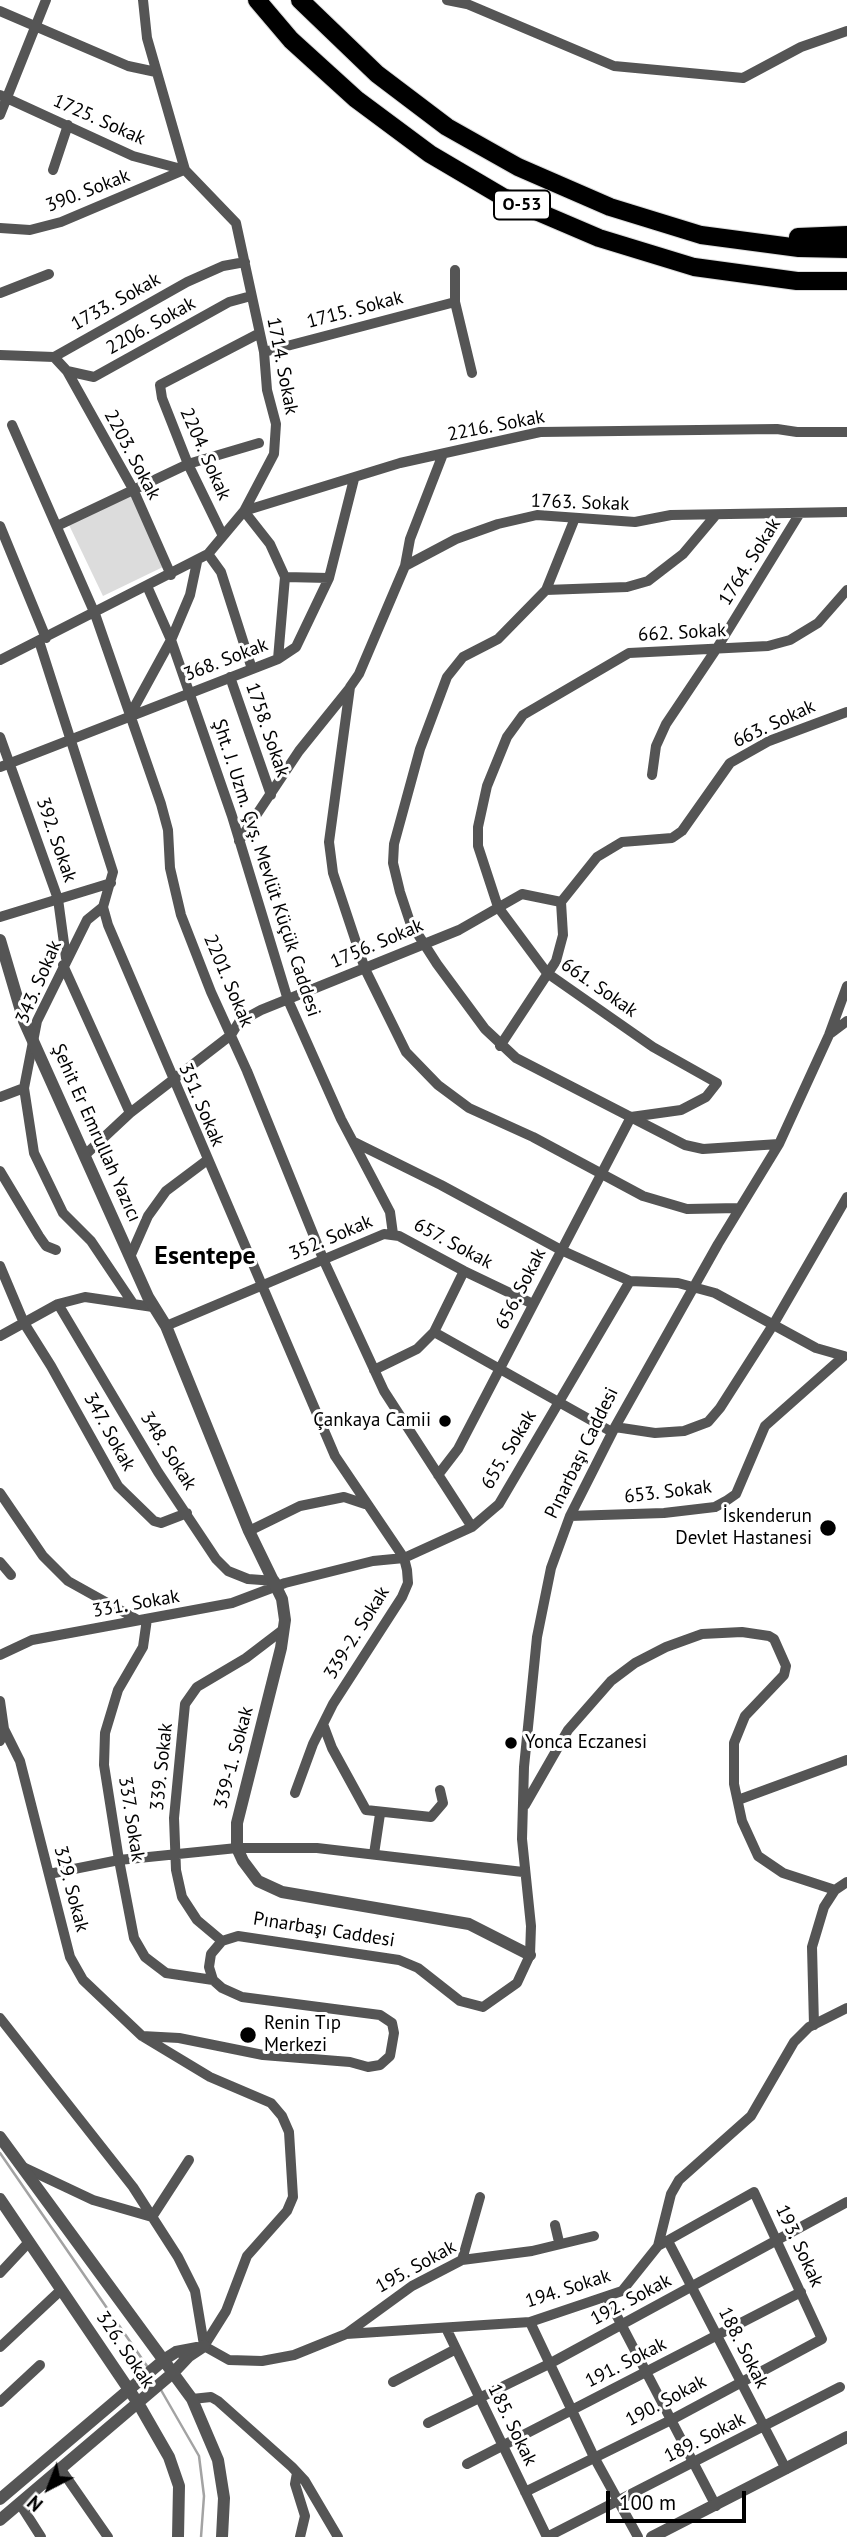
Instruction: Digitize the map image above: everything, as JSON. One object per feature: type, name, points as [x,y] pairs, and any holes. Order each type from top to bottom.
[{"type":"highway","name":"O-53","points":[[257,0],[291,40],[356,99],[430,154],[503,197],[599,238],[694,267],[797,281],[847,281]]},
{"type":"highway","name":"O-53","points":[[300,0],[377,74],[447,127],[518,167],[610,207],[701,235],[799,248],[847,248]]},
{"type":"highway","points":[[610,207],[705,228],[799,237],[847,235]]},
{"type":"highway","points":[[694,267],[797,286],[847,288]]},
{"type":"street","points":[[0,115],[4,97],[46,0]]},
{"type":"street","name":"1714. Sokak","points":[[0,660],[95,614],[208,554],[244,511],[269,466],[276,441],[264,352],[236,223],[185,170],[147,38],[143,0]]},
{"type":"street","points":[[452,1],[504,19],[614,66],[743,78],[801,47],[847,31]]},
{"type":"street","points":[[0,10],[128,66],[156,72]]},
{"type":"street","name":"1725. Sokak","points":[[4,97],[133,156],[185,170]]},
{"type":"street","points":[[53,170],[68,125]]},
{"type":"street","name":"390. Sokak","points":[[0,228],[30,230],[61,222],[185,170]]},
{"type":"street","name":"1733. Sokak","points":[[54,356],[187,282],[223,266],[246,262]]},
{"type":"street","points":[[455,270],[455,302],[472,373]]},
{"type":"street","points":[[0,293],[49,274]]},
{"type":"street","name":"2206. Sokak","points":[[67,371],[94,377],[229,302],[251,296]]},
{"type":"street","name":"1715. Sokak","points":[[264,352],[455,302]]},
{"type":"street","name":"2204. Sokak","points":[[223,536],[188,464],[162,398],[160,385],[258,334]]},
{"type":"street","points":[[0,355],[54,356]]},
{"type":"street","name":"2203. Sokak","points":[[54,356],[67,371],[133,489],[171,575]]},
{"type":"street","name":"2201. Sokak","points":[[12,425],[95,614],[130,715],[168,830],[170,868],[181,915],[324,1261],[374,1370],[472,1527]]},
{"type":"street","name":"2216. Sokak","points":[[244,511],[400,463],[540,432],[777,429],[797,432],[847,432]]},
{"type":"street","points":[[57,526],[188,464],[220,457],[259,443]]},
{"type":"street","points":[[239,841],[299,751],[359,674],[405,566],[410,539],[443,454]]},
{"type":"street","name":"368. Sokak","points":[[0,767],[278,659],[296,648],[329,578],[354,479]]},
{"type":"street","points":[[244,511],[270,544],[285,577],[278,659]]},
{"type":"street","name":"1763. Sokak","points":[[405,566],[456,539],[498,524],[537,515],[635,522],[671,515],[847,512]]},
{"type":"street","name":"1764. Sokak","points":[[652,775],[656,746],[666,724],[717,648],[800,513]]},
{"type":"street","points":[[546,590],[627,587],[648,581],[683,554],[715,516]]},
{"type":"street","points":[[575,518],[546,590],[498,639],[463,657],[447,677],[425,735],[394,844],[393,863],[407,912],[422,943],[500,1046],[516,1058],[685,1145],[703,1149],[779,1144]]},
{"type":"street","points":[[0,526],[43,640],[104,837],[113,872],[103,907]]},
{"type":"street","name":"1758. Sokak","points":[[208,554],[221,572],[252,669]]},
{"type":"street","points":[[130,715],[171,640],[190,595],[197,562]]},
{"type":"street","points":[[285,577],[329,578]]},
{"type":"street","name":"Şht. J. Uzm. Çvş. Mevlüt Küçük Caddesi","points":[[147,586],[171,640],[190,693],[288,1000],[354,1142]]},
{"type":"street","name":"662. Sokak","points":[[518,722],[523,715],[629,653],[768,646],[805,634],[847,590]]},
{"type":"street","name":"1758. Sokak","points":[[230,677],[271,795]]},
{"type":"street","points":[[350,687],[329,842],[333,873],[365,969],[406,1052],[439,1085],[469,1108],[533,1137],[643,1196],[687,1209],[739,1208]]},
{"type":"street","name":"663. Sokak","points":[[561,902],[597,857],[622,842],[673,838],[682,831],[730,764],[769,741],[847,712]]},
{"type":"street","name":"661. Sokak","points":[[518,722],[507,737],[487,786],[478,827],[478,846],[498,908],[547,973],[653,1048],[717,1083],[706,1097],[681,1110],[631,1117]]},
{"type":"street","name":"392. Sokak","points":[[0,737],[58,900],[65,961],[130,1113]]},
{"type":"street","points":[[0,916],[111,883]]},
{"type":"street","name":"1756. Sokak","points":[[85,1155],[130,1113],[231,1035],[239,1022],[422,943],[459,930],[522,894],[561,902]]},
{"type":"street","points":[[500,1046],[556,961],[563,935],[561,902]]},
{"type":"street","name":"343. Sokak","points":[[103,907],[87,920],[37,1021],[24,1088],[34,1153],[63,1213],[92,1241],[131,1302]]},
{"type":"street","name":"351. Sokak","points":[[103,907],[206,1161],[335,1456],[404,1558]]},
{"type":"street","name":"Şehit Er Emrullah Yazıcı","points":[[0,940],[33,1040],[153,1307],[166,1326],[249,1531]]},
{"type":"street","name":"Pınarbaşı Caddesi","points":[[222,1941],[238,1936],[399,1960],[418,1968],[460,2001],[482,2007],[517,1983],[530,1955],[531,1926],[523,1872],[524,1767],[537,1637],[551,1568],[570,1516],[613,1429],[739,1208],[779,1144],[829,1035],[847,986]]},
{"type":"street","points":[[829,1035],[847,1021]]},
{"type":"street","points":[[0,1097],[24,1088]]},
{"type":"street","name":"656. Sokak","points":[[439,1475],[452,1461],[599,1173],[631,1117]]},
{"type":"street","points":[[354,1142],[441,1185],[561,1250],[630,1281],[694,1286],[715,1293],[816,1348],[846,1355]]},
{"type":"street","name":"657. Sokak","points":[[354,1142],[390,1212],[393,1234],[533,1304]]},
{"type":"street","points":[[130,1257],[148,1216],[166,1191],[206,1161]]},
{"type":"street","points":[[0,1171],[46,1246],[56,1250]]},
{"type":"street","points":[[434,1332],[613,1429],[655,1433],[684,1431],[708,1422],[720,1408],[773,1325],[847,1197]]},
{"type":"street","name":"352. Sokak","points":[[166,1326],[384,1234],[393,1234]]},
{"type":"street","points":[[0,1266],[24,1323]]},
{"type":"street","points":[[374,1370],[418,1349],[434,1332],[464,1271]]},
{"type":"street","name":"655. Sokak","points":[[276,1584],[373,1561],[404,1558],[472,1527],[499,1504],[630,1281]]},
{"type":"street","points":[[0,1336],[58,1304],[85,1297],[153,1307]]},
{"type":"street","name":"348. Sokak","points":[[58,1304],[158,1472],[216,1559],[228,1571],[248,1579],[276,1584]]},
{"type":"street","name":"347. Sokak","points":[[24,1323],[57,1376],[118,1486],[155,1521],[161,1523],[187,1513]]},
{"type":"street","name":"653. Sokak","points":[[570,1516],[623,1516],[715,1507],[736,1494],[765,1426],[846,1355]]},
{"type":"street","points":[[0,1493],[43,1556],[68,1581],[142,1620]]},
{"type":"street","points":[[249,1531],[300,1506],[344,1497],[365,1504]]},
{"type":"street","name":"339-1. Sokak","points":[[237,1848],[237,1823],[272,1693],[284,1629],[282,1599],[249,1531]]},
{"type":"street","name":"339-2. Sokak","points":[[295,1793],[323,1724],[376,1634],[402,1597],[408,1583],[404,1558]]},
{"type":"street","points":[[0,1562],[11,1575]]},
{"type":"street","name":"331. Sokak","points":[[0,1655],[32,1640],[232,1603],[276,1584]]},
{"type":"street","name":"337. Sokak","points":[[142,1620],[143,1647],[118,1690],[105,1733],[104,1765],[134,1938],[145,1957],[166,1973],[213,1980]]},
{"type":"street","name":"339. Sokak","points":[[222,1941],[197,1920],[181,1897],[174,1818],[185,1704],[197,1687],[246,1658],[284,1629]]},
{"type":"street","points":[[524,1805],[568,1730],[611,1681],[666,1647],[702,1634],[741,1632],[775,1639],[786,1666],[783,1675],[745,1717],[734,1743],[742,1821],[758,1856],[783,1873],[835,1890]]},
{"type":"street","points":[[0,1701],[4,1729],[0,1741]]},
{"type":"street","points":[[323,1724],[332,1748],[366,1810],[380,1814],[431,1817],[443,1803],[440,1790]]},
{"type":"street","name":"329. Sokak","points":[[4,1729],[20,1761],[71,1957],[83,1980],[142,2036]]},
{"type":"street","points":[[738,1800],[847,1760]]},
{"type":"street","points":[[373,1854],[380,1814]]},
{"type":"street","points":[[49,1874],[119,1860],[237,1848],[317,1848],[523,1872]]},
{"type":"street","points":[[237,1848],[258,1881],[282,1892],[469,1924],[530,1955]]},
{"type":"street","points":[[814,2025],[812,1947],[824,1907],[835,1890],[847,1882]]},
{"type":"street","points":[[142,2036],[179,2038],[263,2055],[350,2062],[368,2067],[380,2065],[390,2056],[394,2033],[392,2023],[380,2015],[242,1997],[222,1988],[213,1980],[209,1968],[211,1954],[222,1941]]},
{"type":"street","name":"194. Sokak","points":[[204,2346],[229,2360],[262,2361],[294,2355],[346,2334],[530,2322],[622,2291],[658,2246],[671,2194],[678,2180],[751,2116],[794,2042],[814,2025],[847,2008]]},
{"type":"street","points":[[0,2018],[133,2188],[178,2257],[195,2291],[204,2346]]},
{"type":"street","points":[[0,2520],[149,2394],[189,2356],[204,2346],[226,2311],[247,2256],[287,2211],[293,2197],[289,2132],[282,2116],[271,2103],[210,2077],[142,2036]]},
{"type":"street","name":"326. Sokak","points":[[0,2137],[165,2359],[191,2399],[218,2460],[224,2498],[222,2537]]},
{"type":"street","points":[[152,2217],[189,2160]]},
{"type":"street","points":[[22,2166],[93,2200],[152,2217]]},
{"type":"street","name":"193. Sokak","points":[[658,2246],[669,2243],[754,2192],[822,2339]]},
{"type":"street","points":[[462,2260],[480,2197]]},
{"type":"street","name":"326. Sokak","points":[[0,2199],[61,2290],[133,2386],[138,2403],[169,2458],[179,2486],[178,2537]]},
{"type":"street","name":"192. Sokak","points":[[428,2423],[550,2364],[847,2202]]},
{"type":"street","points":[[555,2225],[559,2242]]},
{"type":"street","name":"195. Sokak","points":[[346,2334],[404,2291],[462,2260],[532,2251],[559,2242],[594,2236]]},
{"type":"street","points":[[0,2273],[29,2242]]},
{"type":"street","name":"188. Sokak","points":[[669,2243],[786,2469]]},
{"type":"street","points":[[0,2347],[61,2290]]},
{"type":"street","name":"191. Sokak","points":[[467,2464],[801,2292]]},
{"type":"street","points":[[607,2297],[716,2506]]},
{"type":"street","points":[[530,2322],[574,2409],[594,2457],[638,2537]]},
{"type":"street","name":"185. Sokak","points":[[446,2328],[547,2537]]},
{"type":"street","name":"190. Sokak","points":[[525,2492],[671,2420],[822,2339]]},
{"type":"street","points":[[0,2500],[165,2359],[176,2352],[204,2346]]},
{"type":"street","points":[[393,2382],[456,2349]]},
{"type":"street","points":[[0,2402],[40,2365]]},
{"type":"street","name":"189. Sokak","points":[[547,2537],[840,2387]]},
{"type":"street","points":[[191,2399],[211,2397],[218,2401],[298,2473],[338,2537]]},
{"type":"street","points":[[652,2537],[847,2437]]},
{"type":"street","points":[[60,2468],[108,2537]]},
{"type":"street","points":[[298,2473],[295,2484],[305,2516],[300,2537]]},
{"type":"street","points":[[19,2504],[41,2537]]},
{"type":"shaded area","points":[[131,495],[165,566],[103,596],[69,525]]},
{"type":"waterway","points":[[0,2153],[149,2369]]},
{"type":"waterway","points":[[161,2390],[199,2456],[204,2496],[201,2537]]},
{"type":"place","name":"Çankaya Camii","points":[[445,1421]]},
{"type":"place","name":"İskenderun Devlet Hastanesi","points":[[828,1528]]},
{"type":"place","name":"Yonca Eczanesi","points":[[511,1743]]},
{"type":"place","name":"Renin Tıp Merkezi","points":[[248,2035]]},
{"type":"district","name":"Esentepe","points":[[205,1257]]}]
